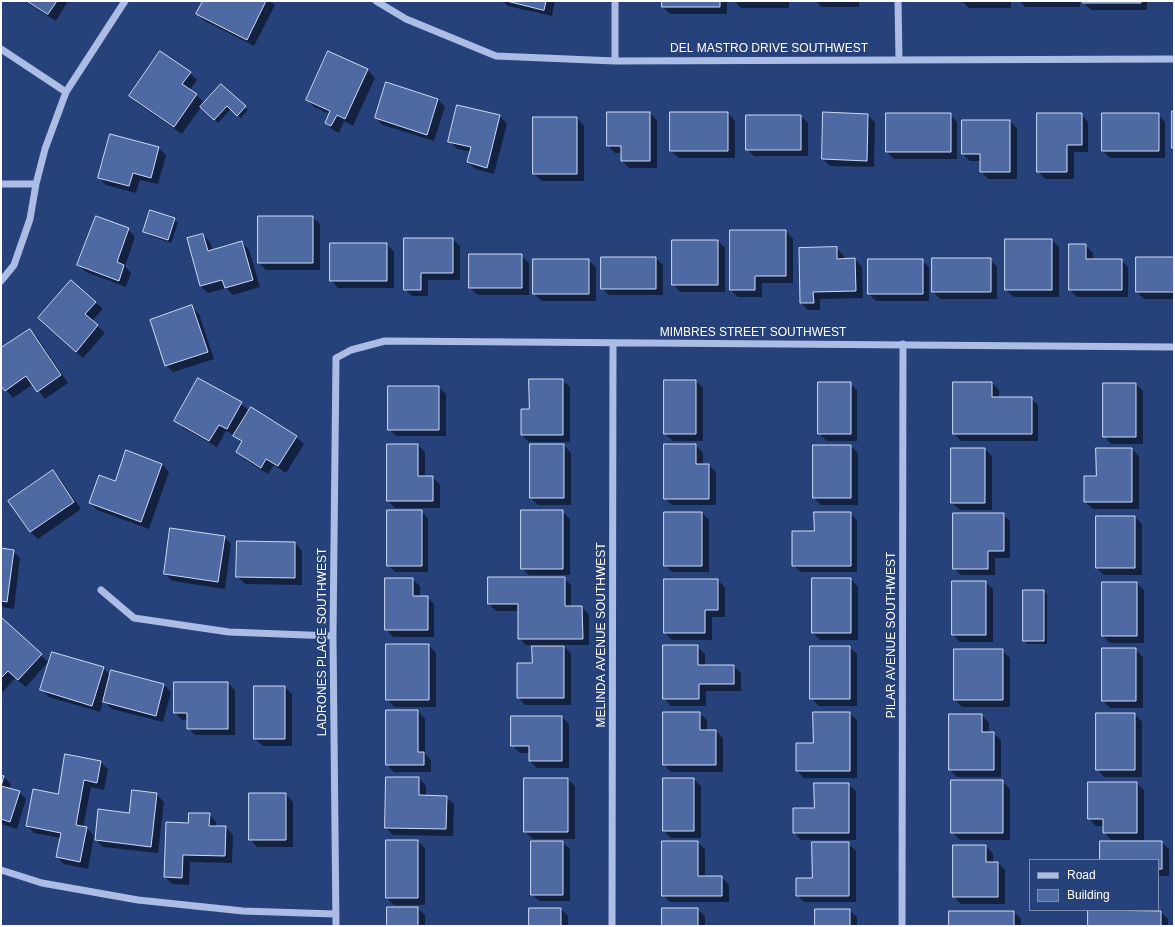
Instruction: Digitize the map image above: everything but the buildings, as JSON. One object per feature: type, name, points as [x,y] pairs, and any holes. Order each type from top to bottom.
[{"type":"street","points":[[1,281],[14,265],[30,219],[36,184],[45,149],[66,92],[126,1]]},
{"type":"street","name":"DEL MASTRO DRIVE SOUTHWEST","points":[[376,1],[406,19],[496,56],[615,60],[1174,59]]},
{"type":"street","points":[[615,1],[615,60]]},
{"type":"street","points":[[898,1],[899,59]]},
{"type":"street","points":[[1,49],[66,92]]},
{"type":"street","points":[[1,184],[36,184]]},
{"type":"street","name":"MIMBRES STREET SOUTHWEST","points":[[336,358],[351,350],[385,341],[614,344],[903,344],[1174,347]]},
{"type":"street","name":"MELINDA AVENUE SOUTHWEST","points":[[612,926],[614,344]]},
{"type":"street","name":"PILAR AVENUE SOUTHWEST","points":[[902,926],[903,344]]},
{"type":"street","name":"LADRONES PLACE SOUTHWEST","points":[[336,358],[333,636],[336,926]]},
{"type":"street","points":[[101,590],[134,618],[229,632],[333,636]]},
{"type":"street","points":[[1,870],[42,883],[138,900],[243,911],[335,914]]}]
